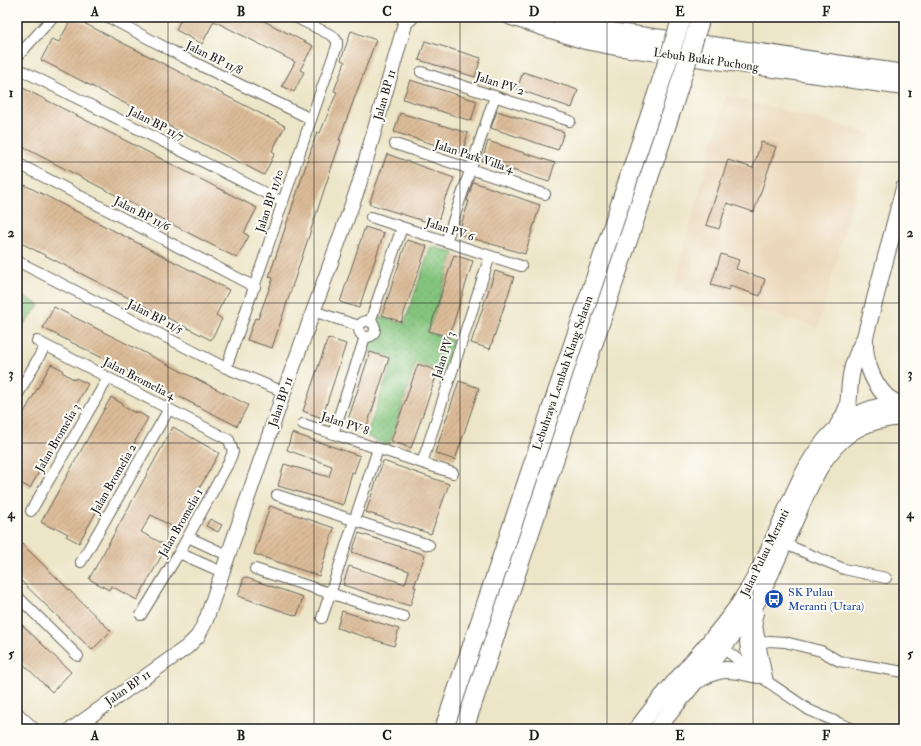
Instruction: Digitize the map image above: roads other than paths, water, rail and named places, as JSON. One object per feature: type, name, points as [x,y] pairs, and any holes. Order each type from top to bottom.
[{"type":"highway","name":"Lebuhraya Lembah Klang Selatan","points":[[444,729],[682,17]]},
{"type":"highway","name":"Lebuhraya Lembah Klang Selatan","points":[[464,729],[673,106],[701,17]]},
{"type":"main road","name":"Lebuh Bukit Puchong","points":[[511,17],[904,73]]},
{"type":"main road","name":"Lebuh Bukit Puchong","points":[[560,17],[588,28],[616,47],[701,58],[772,70],[904,87]]},
{"type":"main road","points":[[605,17],[617,32]]},
{"type":"main road","points":[[872,83],[900,94],[904,98]]},
{"type":"main road","points":[[836,428],[845,416],[850,402],[851,376],[856,354],[864,337],[904,188]]},
{"type":"main road","points":[[864,337],[865,354],[874,378],[885,396],[902,409]]},
{"type":"main road","name":"Jalan Pulau Meranti","points":[[657,729],[695,682],[738,605],[752,584],[773,542],[799,481],[808,463],[820,446],[836,428],[864,410],[902,409]]},
{"type":"main road","name":"Jalan Pulau Meranti","points":[[637,729],[652,709],[717,643],[756,608],[814,478],[821,464],[835,446],[852,432],[869,424],[890,418],[902,409]]},
{"type":"main road","points":[[756,608],[748,630],[747,641],[750,656],[763,678]]},
{"type":"main road","points":[[695,682],[711,672],[722,670],[735,670],[763,678]]},
{"type":"street","points":[[17,58],[53,17]]},
{"type":"street","name":"Jalan BP 11/8","points":[[108,17],[183,57],[311,119]]},
{"type":"street","name":"Jalan BP 11/10","points":[[226,368],[337,46],[337,41],[333,36],[295,17]]},
{"type":"street","name":"Jalan BP 11","points":[[72,729],[187,647],[198,636],[206,620],[284,392],[358,188],[407,18]]},
{"type":"street","name":"Jalan BP 11/7","points":[[17,68],[283,202]]},
{"type":"street","name":"Jalan PV 2","points":[[421,72],[570,121]]},
{"type":"street","points":[[446,242],[495,96]]},
{"type":"street","name":"Jalan Park Villa 4","points":[[395,144],[545,194]]},
{"type":"street","name":"Jalan BP 11/6","points":[[17,164],[255,287]]},
{"type":"street","name":"Jalan PV 6","points":[[371,217],[521,266]]},
{"type":"street","points":[[370,322],[402,227]]},
{"type":"street","name":"Jalan PV 3","points":[[422,463],[490,256]]},
{"type":"street","name":"Jalan BP 11/5","points":[[17,261],[226,368],[284,392]]},
{"type":"street","points":[[313,311],[359,326]]},
{"type":"street","points":[[362,322],[370,322],[374,326],[374,333],[370,337],[364,337],[359,333],[359,326],[362,322]]},
{"type":"street","points":[[333,434],[364,337]]},
{"type":"street","name":"Jalan Bromelia 4","points":[[17,396],[41,344],[229,440]]},
{"type":"street","name":"Jalan Bromelia 3","points":[[31,511],[108,378]]},
{"type":"street","name":"Jalan Bromelia 2","points":[[80,562],[169,409]]},
{"type":"street","name":"Jalan PV 8","points":[[303,424],[453,473]]},
{"type":"street","name":"Jalan Bromelia 1","points":[[141,615],[179,553],[228,464],[232,452],[229,440]]},
{"type":"street","name":"Jalan PV 8","points":[[322,618],[378,449]]},
{"type":"street","points":[[277,495],[429,545]]},
{"type":"street","points":[[188,537],[228,555]]},
{"type":"street","points":[[784,544],[844,569],[886,578]]},
{"type":"street","points":[[179,553],[222,572]]},
{"type":"street","points":[[255,569],[404,617]]},
{"type":"street","points":[[17,596],[78,656]]},
{"type":"street","points":[[756,608],[763,678]]},
{"type":"street","points":[[760,643],[769,641],[785,642],[821,651],[839,661],[904,672]]},
{"type":"street","points":[[717,643],[763,678],[809,710],[852,729]]},
{"type":"street","points":[[17,712],[32,728]]},
{"type":"place","name":"SK Pulau Meranti (Utara)","points":[[774,599]]}]
